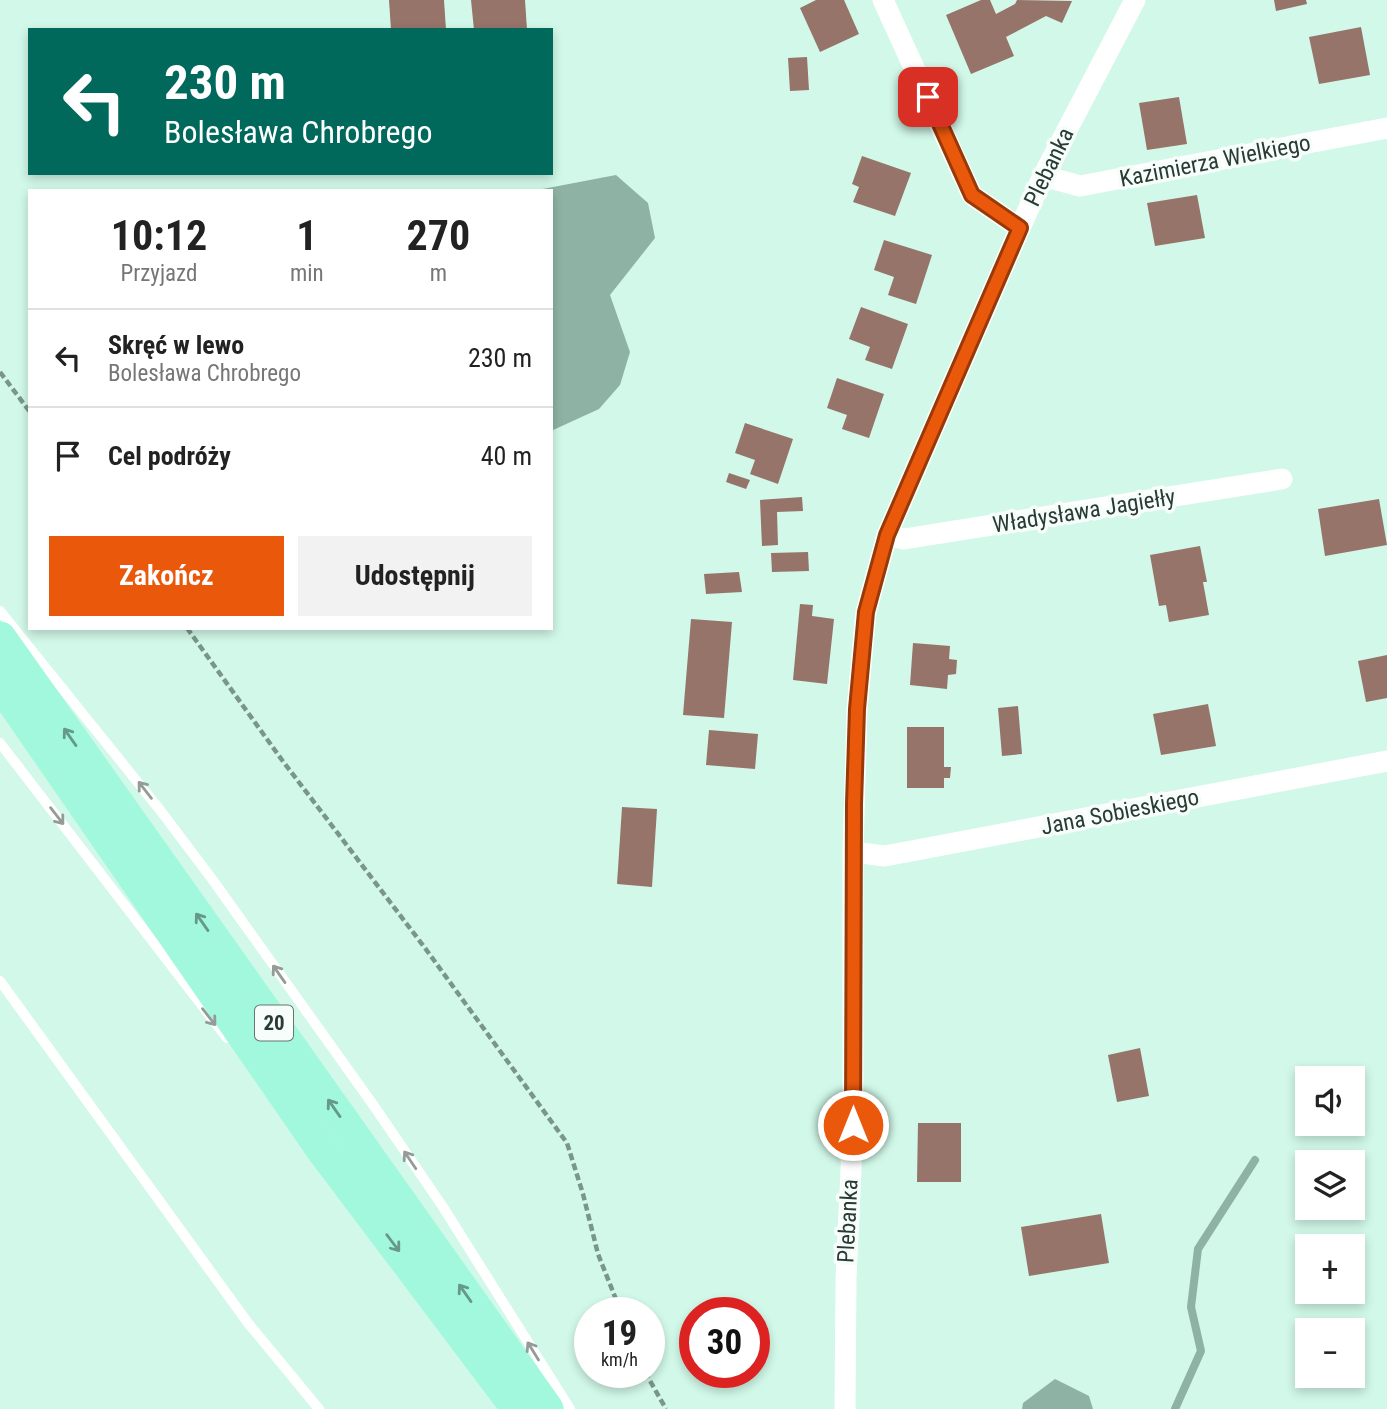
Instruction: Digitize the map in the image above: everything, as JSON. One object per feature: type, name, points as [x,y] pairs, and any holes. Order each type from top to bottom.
[{"type":"main road","name":"20","points":[[0,638],[547,1409]]},
{"type":"main road","name":"20","points":[[0,683],[322,1149],[519,1409]]},
{"type":"street","points":[[883,0],[972,195],[1020,228]]},
{"type":"street","name":"Plebanka","points":[[845,1409],[846,1279],[853,1125],[853,852],[857,709],[866,612],[887,535],[1020,228],[1043,176],[1135,0]]},
{"type":"street","name":"Kazimierza Wielkiego","points":[[1043,176],[1080,186],[1387,128]]},
{"type":"street","name":"Władysława Jagiełły","points":[[887,535],[904,540],[1282,479]]},
{"type":"street","name":"Jana Sobieskiego","points":[[853,852],[885,856],[1387,761]]},
{"type":"lane","points":[[0,611],[152,799],[244,925],[443,1207],[570,1409]]},
{"type":"lane","points":[[0,743],[236,1049]]},
{"type":"lane","points":[[0,981],[248,1322],[319,1409]]},
{"type":"lane","points":[[245,1059],[322,1149]]},
{"type":"path","points":[[0,372],[28,409]]},
{"type":"path","points":[[188,630],[567,1143],[598,1254],[615,1297]]},
{"type":"path","points":[[654,1388],[666,1409]]},
{"type":"shaded area","points":[[616,175],[648,203],[655,238],[610,295],[630,352],[620,385],[599,409],[553,430],[553,189],[542,189]]},
{"type":"shaded area","points":[[1055,1379],[1089,1396],[1093,1409],[1022,1409],[1023,1403]]},
{"type":"building","points":[[389,0],[444,0],[446,28],[391,28]]},
{"type":"building","points":[[471,0],[525,0],[527,28],[474,28]]},
{"type":"building","points":[[816,0],[844,0],[859,34],[820,52],[800,8]]},
{"type":"building","points":[[981,0],[990,0],[996,14],[1015,4],[1017,0],[1072,1],[1062,23],[1046,16],[1006,37],[1014,56],[971,74],[946,15]]},
{"type":"building","points":[[1274,0],[1306,0],[1307,4],[1276,11]]},
{"type":"building","points":[[1361,27],[1370,75],[1319,84],[1309,37]]},
{"type":"building","points":[[807,57],[809,90],[790,91],[788,58]]},
{"type":"building","points":[[1179,97],[1187,144],[1147,150],[1139,103]]},
{"type":"building","points":[[862,156],[911,173],[895,216],[853,202],[859,187],[852,184]]},
{"type":"building","points":[[1197,195],[1205,238],[1155,246],[1147,203]]},
{"type":"building","points":[[884,240],[932,255],[916,304],[888,295],[894,277],[874,270]]},
{"type":"building","points":[[861,307],[908,324],[892,369],[865,360],[870,347],[849,339]]},
{"type":"building","points":[[837,378],[884,394],[869,438],[842,429],[847,415],[827,408]]},
{"type":"building","points":[[745,423],[793,439],[778,484],[750,474],[755,460],[735,453]]},
{"type":"building","points":[[729,473],[750,480],[746,489],[726,482]]},
{"type":"building","points":[[802,497],[803,511],[777,512],[778,545],[762,546],[760,500]]},
{"type":"building","points":[[1379,499],[1387,545],[1325,556],[1318,509]]},
{"type":"building","points":[[1200,546],[1207,582],[1203,582],[1209,615],[1169,622],[1166,605],[1159,606],[1150,555]]},
{"type":"building","points":[[808,552],[809,571],[772,572],[771,553]]},
{"type":"building","points":[[739,572],[742,592],[706,594],[704,574]]},
{"type":"building","points":[[800,604],[813,605],[812,616],[834,619],[827,684],[793,680]]},
{"type":"building","points":[[691,619],[732,622],[724,718],[683,715]]},
{"type":"building","points":[[913,643],[950,646],[949,659],[957,660],[956,674],[948,675],[947,689],[910,685]]},
{"type":"building","points":[[1387,655],[1387,698],[1366,702],[1358,661]]},
{"type":"building","points":[[1208,704],[1216,746],[1161,755],[1153,714]]},
{"type":"building","points":[[1018,706],[1022,754],[1002,756],[998,708]]},
{"type":"building","points":[[907,727],[944,727],[944,767],[951,767],[950,778],[944,778],[944,788],[907,788]]},
{"type":"building","points":[[709,730],[758,734],[755,769],[706,765]]},
{"type":"building","points":[[622,807],[657,809],[652,887],[617,884]]},
{"type":"building","points":[[1140,1048],[1149,1096],[1117,1102],[1108,1055]]},
{"type":"building","points":[[918,1123],[961,1123],[961,1182],[917,1182]]},
{"type":"building","points":[[1101,1214],[1109,1263],[1029,1276],[1021,1227]]},
{"type":"waterway","points":[[1175,1409],[1201,1351],[1191,1307],[1198,1249],[1255,1160]]},
{"type":"route","points":[[853,1125],[854,804],[857,709],[866,612],[887,535],[1020,228],[972,195],[928,97]]}]
